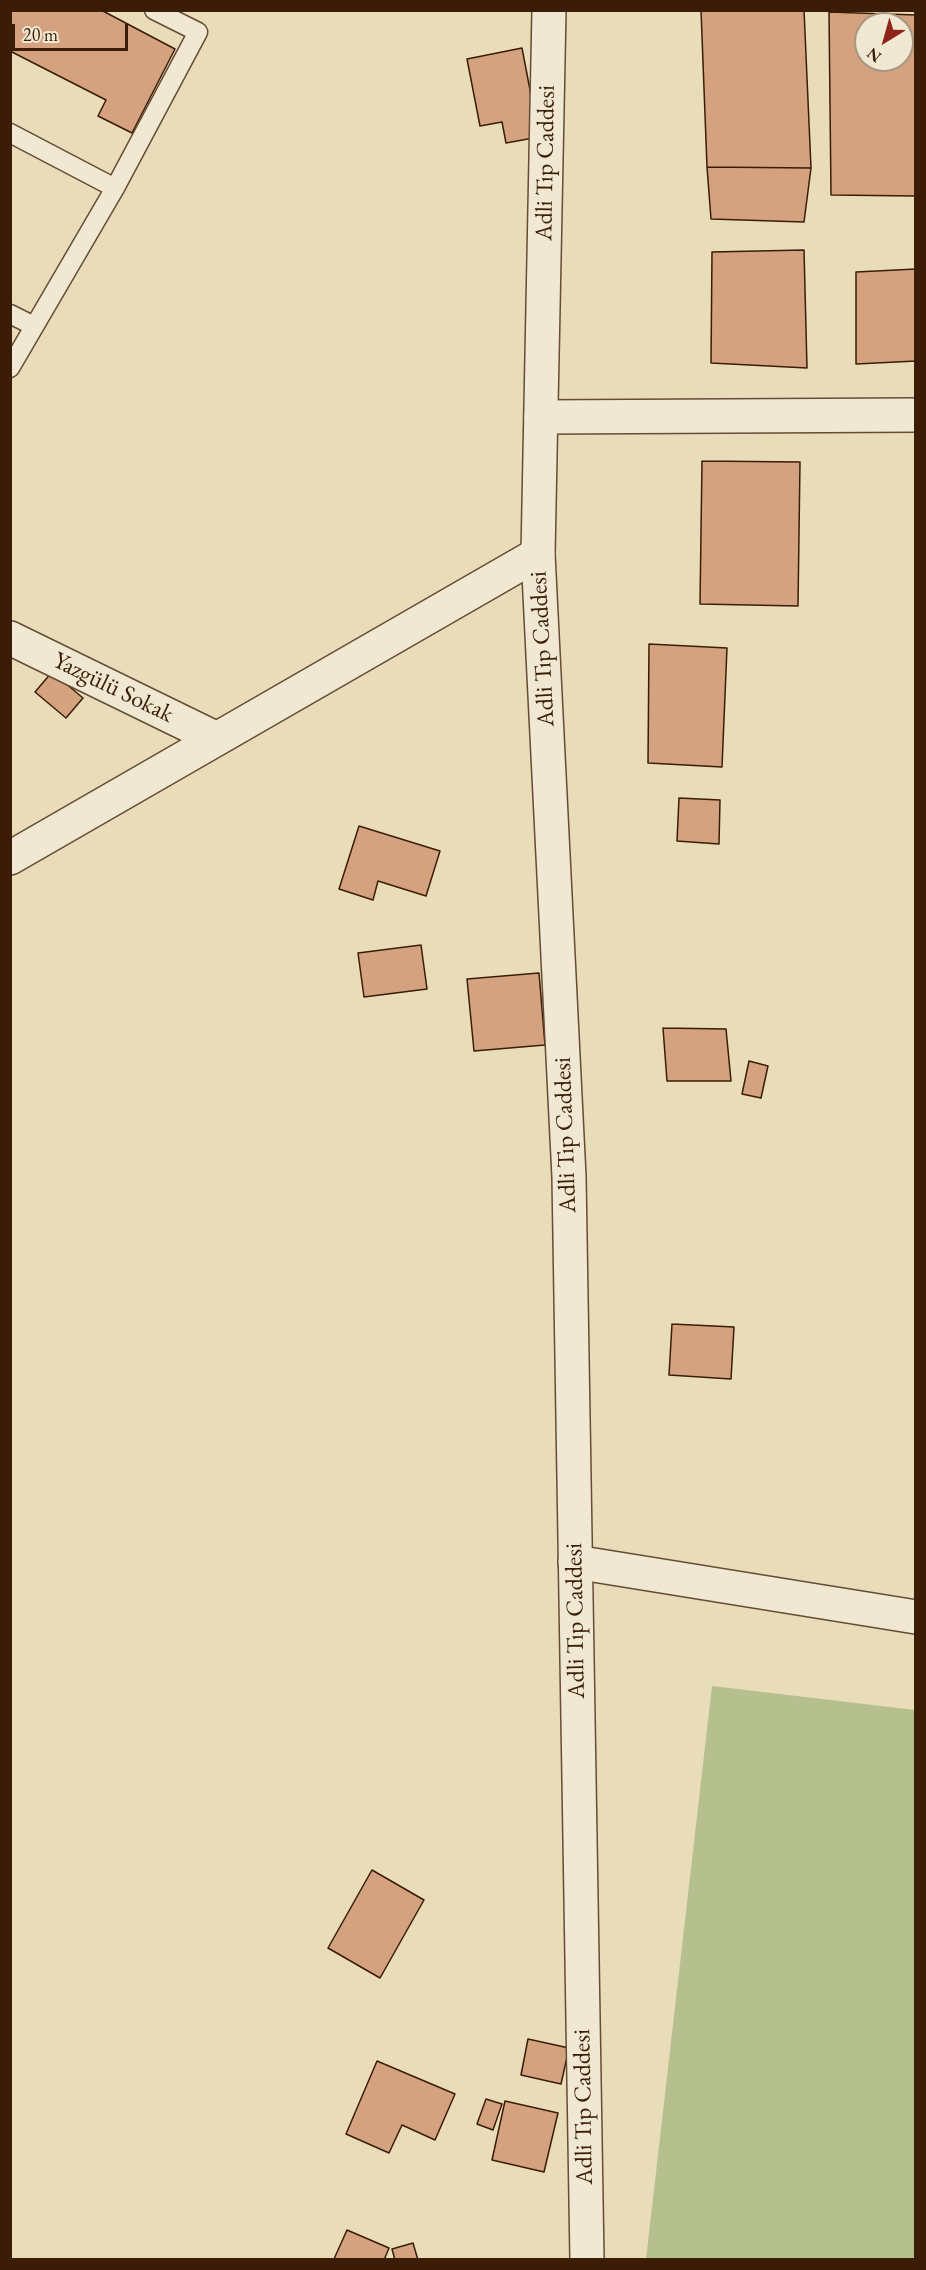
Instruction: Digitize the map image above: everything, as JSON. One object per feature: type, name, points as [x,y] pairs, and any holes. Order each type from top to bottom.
[{"type":"street","name":"Adli Tıp Caddesi","points":[[549,10],[538,554],[568,1177],[587,2259]]},
{"type":"street","points":[[540,417],[915,415]]},
{"type":"street","points":[[10,858],[214,738],[538,554]]},
{"type":"street","name":"Yazgülü Sokak","points":[[10,638],[214,738]]},
{"type":"street","points":[[575,1562],[915,1617]]},
{"type":"lane","points":[[10,368],[115,188],[198,32],[154,10]]},
{"type":"lane","points":[[10,133],[115,188]]},
{"type":"lane","points":[[10,314],[34,326]]},
{"type":"green space","points":[[712,1686],[915,1710],[915,2259],[646,2259]]},
{"type":"building","points":[[10,10],[101,10],[175,49],[132,133],[98,116],[106,100],[10,51]]},
{"type":"building","points":[[701,10],[804,10],[811,168],[707,167]]},
{"type":"building","points":[[829,12],[854,13],[854,72],[914,72],[914,15],[916,15],[916,196],[831,195]]},
{"type":"building","points":[[522,48],[539,137],[506,143],[502,122],[480,126],[467,59]]},
{"type":"building","points":[[707,167],[811,168],[804,222],[711,219]]},
{"type":"building","points":[[804,250],[807,368],[711,363],[712,252]]},
{"type":"building","points":[[916,269],[916,361],[856,364],[856,272]]},
{"type":"building","points":[[702,461],[800,462],[798,606],[700,604]]},
{"type":"building","points":[[649,644],[727,648],[722,767],[648,763]]},
{"type":"building","points":[[52,672],[83,698],[66,718],[35,692]]},
{"type":"building","points":[[679,798],[720,800],[719,844],[677,841]]},
{"type":"building","points":[[359,826],[440,851],[426,896],[378,881],[373,900],[339,889]]},
{"type":"building","points":[[421,945],[427,989],[364,997],[358,953]]},
{"type":"building","points":[[539,973],[545,1045],[474,1051],[467,979]]},
{"type":"building","points":[[663,1028],[726,1029],[731,1081],[667,1081]]},
{"type":"building","points":[[749,1061],[768,1066],[761,1098],[742,1094]]},
{"type":"building","points":[[672,1324],[734,1327],[731,1379],[669,1375]]},
{"type":"building","points":[[372,1870],[424,1900],[380,1978],[328,1948]]},
{"type":"building","points":[[528,2039],[569,2048],[561,2084],[521,2075]]},
{"type":"building","points":[[377,2061],[455,2094],[435,2140],[402,2125],[389,2153],[346,2134]]},
{"type":"building","points":[[486,2099],[502,2104],[493,2130],[477,2124]]},
{"type":"building","points":[[505,2101],[558,2113],[544,2172],[492,2160]]},
{"type":"building","points":[[347,2230],[389,2248],[384,2260],[334,2259]]},
{"type":"building","points":[[413,2243],[418,2260],[395,2260],[392,2249]]}]
